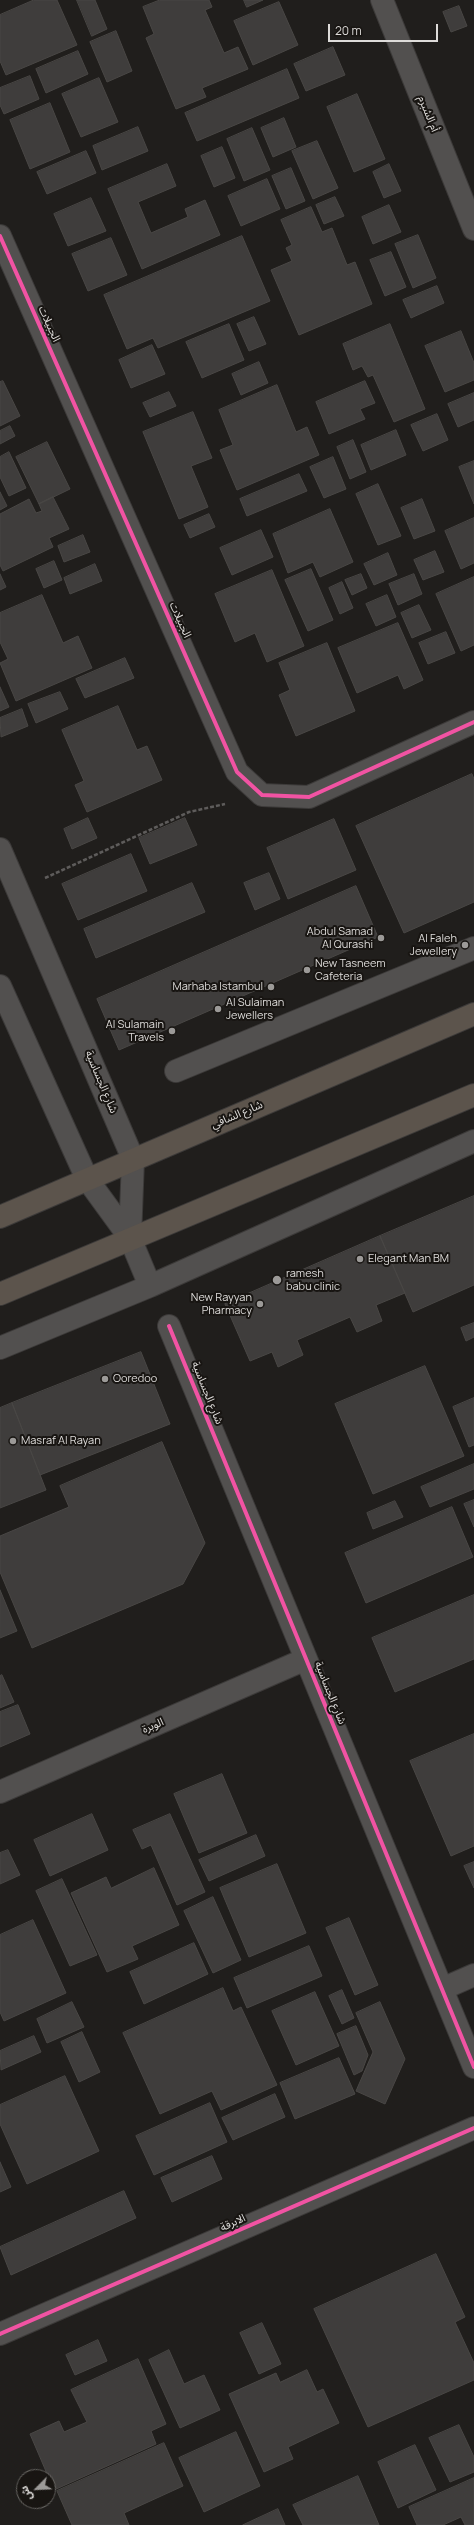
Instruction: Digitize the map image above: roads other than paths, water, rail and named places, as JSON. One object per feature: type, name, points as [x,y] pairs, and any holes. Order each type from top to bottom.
[{"type":"main road","name":"شارع الشافي","points":[[0,1217],[474,1014]]},
{"type":"main road","points":[[0,1294],[130,1238],[469,1100]]},
{"type":"street","name":"أم الشبرم","points":[[382,0],[474,229]]},
{"type":"street","name":"الجبيلات","points":[[0,236],[237,772],[262,795],[309,797],[474,722]]},
{"type":"street","name":"شارع الجساسية","points":[[0,849],[134,1159],[130,1238]]},
{"type":"street","points":[[176,1071],[474,948]]},
{"type":"street","points":[[0,986],[87,1179],[130,1238],[150,1286]]},
{"type":"street","points":[[0,1348],[150,1286],[474,1141]]},
{"type":"street","name":"شارع الجساسية","points":[[169,1326],[474,2067]]},
{"type":"street","name":"الوبرة","points":[[0,1792],[306,1659]]},
{"type":"street","points":[[442,1989],[474,1975]]},
{"type":"street","name":"الابرقة","points":[[0,2334],[474,2128]]},
{"type":"place","name":"Abdul Samad Al Qurashi","points":[[381,938]]},
{"type":"place","name":"Al Faleh Jewellery","points":[[465,945]]},
{"type":"place","name":"New Tasneem Cafeteria","points":[[307,970]]},
{"type":"place","name":"Marhaba Istambul","points":[[271,987]]},
{"type":"place","name":"Al Sulaiman Jewellers","points":[[218,1009]]},
{"type":"place","name":"Al Sulamain Travels","points":[[172,1031]]},
{"type":"place","name":"Elegant Man BM","points":[[360,1259]]},
{"type":"place","name":"ramesh babu clinic","points":[[277,1280]]},
{"type":"place","name":"New Rayyan Pharmacy","points":[[260,1304]]},
{"type":"place","name":"Ooredoo","points":[[105,1379]]},
{"type":"place","name":"Masraf Al Rayan","points":[[13,1441]]}]
